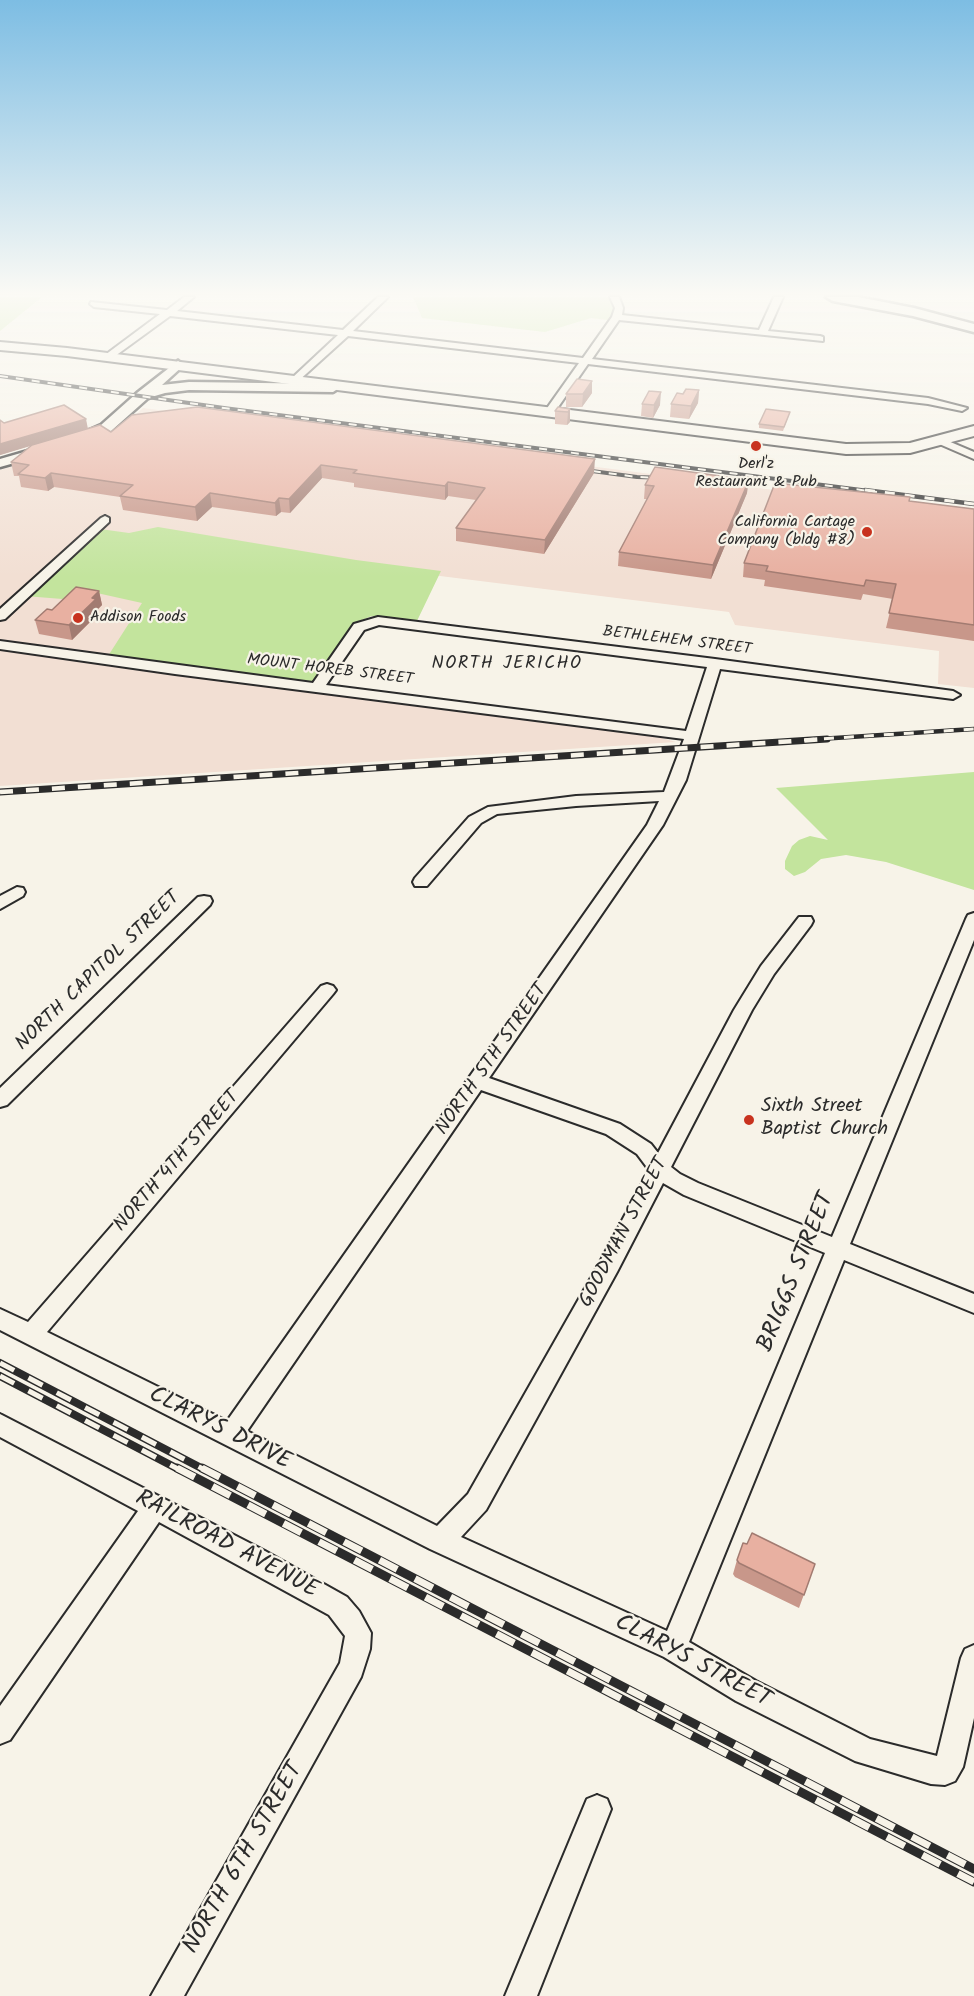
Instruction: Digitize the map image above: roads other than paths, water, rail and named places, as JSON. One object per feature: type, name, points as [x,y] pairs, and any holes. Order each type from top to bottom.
[{"type":"main road","points":[[376,390],[846,449],[895,449],[941,441],[974,431]]},
{"type":"street","points":[[0,463],[100,432],[148,390]]},
{"type":"street","points":[[141,396],[159,390]]},
{"type":"street","points":[[361,390],[430,397]]},
{"type":"street","points":[[550,411],[565,390]]},
{"type":"street","points":[[835,390],[928,401],[962,408]]},
{"type":"street","points":[[941,441],[974,456]]},
{"type":"street","points":[[0,616],[105,520]]},
{"type":"street","name":"BETHLEHEM STREET","points":[[318,687],[359,627],[371,622],[397,622],[953,694]]},
{"type":"street","name":"MOUNT HOREB STREET","points":[[0,645],[175,670],[692,736]]},
{"type":"street","name":"NORTH 5TH STREET","points":[[230,1436],[655,825],[670,796],[715,663]]},
{"type":"street","points":[[421,882],[475,820],[493,810],[576,801],[670,796]]},
{"type":"street","points":[[0,904],[17,892]]},
{"type":"street","name":"NORTH CAPITOL STREET","points":[[0,1100],[204,901]]},
{"type":"street","name":"BRIGGS STREET","points":[[673,1648],[974,919]]},
{"type":"street","name":"GOODMAN STREET","points":[[439,1540],[460,1522],[477,1502],[609,1266],[743,1010],[767,970],[806,921]]},
{"type":"street","name":"NORTH 4TH STREET","points":[[31,1334],[327,990]]},
{"type":"street","points":[[478,1081],[613,1129],[644,1149],[659,1168],[690,1189],[974,1304]]},
{"type":"street","name":"CLARYS DRIVE","points":[[0,1319],[439,1540]]},
{"type":"street","name":"RAILROAD AVENUE","points":[[0,1425],[338,1606],[351,1620],[358,1633],[357,1649],[352,1668],[323,1721]]},
{"type":"street","points":[[0,1730],[156,1507]]},
{"type":"street","name":"CLARYS STREET","points":[[439,1540],[673,1648],[746,1691],[865,1751],[931,1770],[945,1771],[949,1767],[974,1658]]},
{"type":"street","name":"NORTH 6TH STREET","points":[[167,1996],[323,1721]]},
{"type":"street","points":[[521,1996],[597,1809]]},
{"type":"railway","points":[[99,390],[877,492]]},
{"type":"railway","points":[[577,469],[637,477],[667,478]]},
{"type":"railway","points":[[865,490],[974,504]]},
{"type":"railway","points":[[804,740],[974,729]]},
{"type":"railway","points":[[0,792],[827,739]]},
{"type":"railway","points":[[0,1363],[205,1470]]},
{"type":"railway","points":[[0,1376],[180,1470]]},
{"type":"railway","points":[[177,1468],[974,1882]]},
{"type":"railway","points":[[202,1468],[974,1869]]},
{"type":"place","name":"Derl'z Restaurant & Pub","points":[[756,446]]},
{"type":"place","name":"California Cartage Company (bldg #8)","points":[[867,532]]},
{"type":"place","name":"Addison Foods","points":[[78,618]]},
{"type":"place","name":"Sixth Street Baptist Church","points":[[749,1120]]},
{"type":"district","name":"NORTH JERICHO","points":[[507,665]]}]
